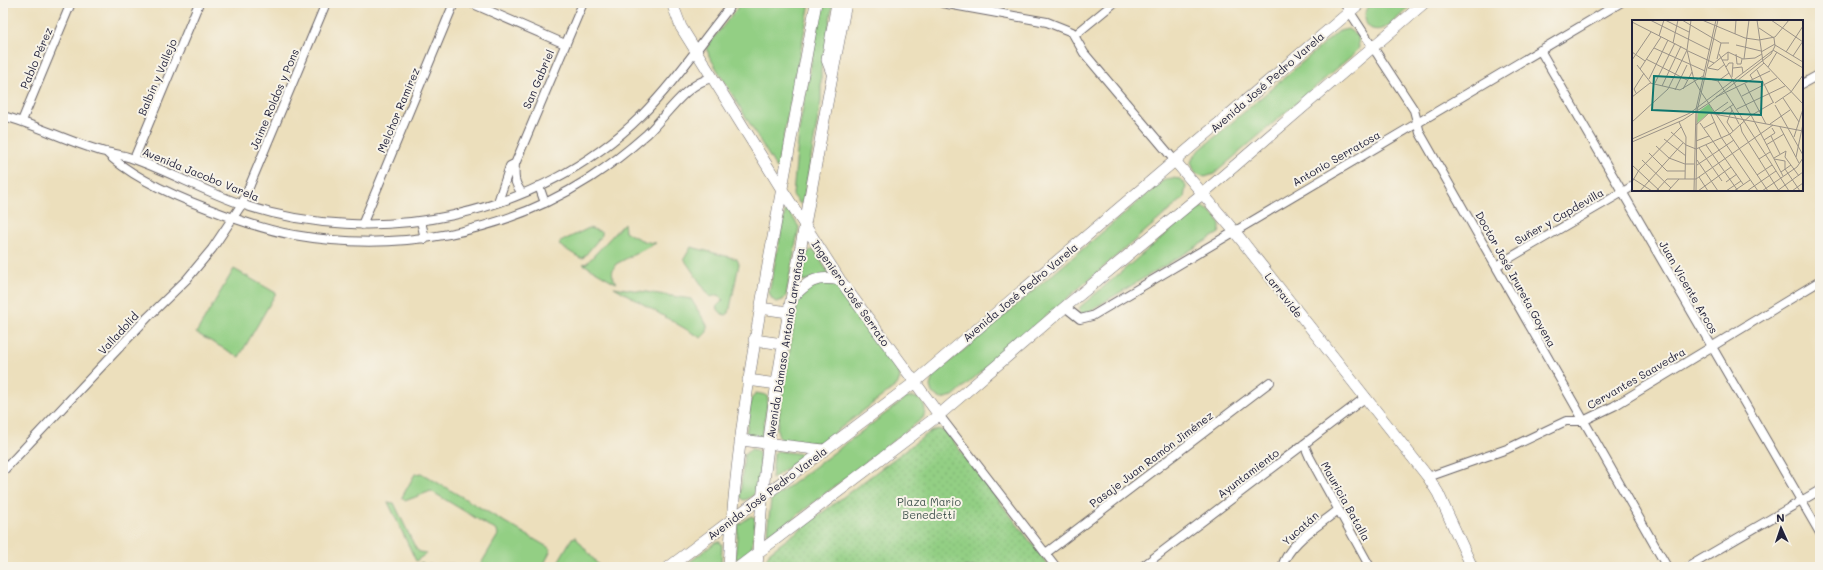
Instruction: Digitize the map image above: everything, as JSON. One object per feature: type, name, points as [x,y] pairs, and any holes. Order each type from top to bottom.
[{"type":"street","name":"Pablo Pérez","points":[[22,121],[71,3]]},
{"type":"street","name":"Balbín y Vallejo","points":[[134,159],[199,3]]},
{"type":"street","name":"Jaime Roldos y Pons","points":[[242,204],[326,3]]},
{"type":"street","name":"Melchor Ramírez","points":[[362,225],[454,3]]},
{"type":"street","points":[[470,3],[565,44]]},
{"type":"street","name":"San Gabriel","points":[[522,193],[516,186],[514,178],[515,164],[583,3]]},
{"type":"street","name":"Ingeniero José Serrato","points":[[672,3],[681,27],[804,226],[840,280],[939,415],[1056,567]]},
{"type":"street","name":"Avenida Jacobo Varela","points":[[3,116],[22,121],[106,152],[134,159],[242,204],[306,219],[362,225],[421,221],[461,214],[522,193],[538,186],[588,158],[631,125],[677,76],[695,50],[733,3]]},
{"type":"street","points":[[729,567],[731,520],[754,340],[816,3]]},
{"type":"street","points":[[832,74],[827,60],[837,3]]},
{"type":"street","name":"Avenida Dámaso Antonio Larrañaga","points":[[757,567],[768,443],[788,312],[846,3]]},
{"type":"street","points":[[942,3],[1047,22],[1066,28],[1076,36],[1114,3]]},
{"type":"street","name":"Avenida José Pedro Varela","points":[[669,567],[915,382],[1176,161],[1347,7],[1360,3]]},
{"type":"street","points":[[739,567],[939,415],[1065,307],[1202,194],[1372,46],[1424,3]]},
{"type":"street","name":"Antonio Serratosa","points":[[1065,307],[1074,316],[1080,319],[1092,316],[1620,3]]},
{"type":"street","name":"Doctor José Irureta Goyena","points":[[1347,7],[1414,110],[1420,133],[1663,566]]},
{"type":"street","name":"Larravide","points":[[1076,36],[1084,53],[1235,232],[1428,477],[1438,493],[1472,567]]},
{"type":"street","name":"Juan Vicente Arcos","points":[[1540,50],[1820,533]]},
{"type":"street","points":[[1803,83],[1820,74]]},
{"type":"street","name":"Avenida Jacobo Varela","points":[[106,152],[112,158],[140,177],[180,198],[233,218],[292,235],[324,240],[372,242],[425,239],[497,222],[545,203],[591,178],[652,129],[686,92],[698,83],[712,78]]},
{"type":"street","name":"San Gabriel","points":[[498,202],[510,166],[515,164]]},
{"type":"street","points":[[538,186],[545,203]]},
{"type":"street","name":"Suñer y Capdevilla","points":[[1496,266],[1632,187]]},
{"type":"street","name":"Valladolid","points":[[3,471],[187,279],[212,249],[242,204]]},
{"type":"street","points":[[421,221],[425,239]]},
{"type":"street","points":[[790,300],[804,285],[815,280],[832,278],[840,280]]},
{"type":"street","name":"Cervantes Saavedra","points":[[1428,477],[1507,449],[1566,421],[1583,421],[1614,406],[1820,280]]},
{"type":"street","points":[[760,308],[788,312]]},
{"type":"street","points":[[754,340],[783,344]]},
{"type":"street","points":[[748,380],[777,384]]},
{"type":"street","name":"Pasaje Juan Ramón Jiménez","points":[[1046,553],[1270,382]]},
{"type":"street","name":"Ayuntamiento","points":[[1142,567],[1366,397]]},
{"type":"street","points":[[741,440],[823,450]]},
{"type":"street","name":"Mauricia Batalla","points":[[1304,444],[1338,510],[1370,567]]},
{"type":"street","points":[[1688,567],[1820,490]]},
{"type":"street","name":"Yucatán","points":[[1282,567],[1287,555],[1295,545],[1338,510]]},
{"type":"green space","points":[[741,3],[810,3],[777,169],[709,56],[707,49],[709,44]]},
{"type":"green space","points":[[822,3],[833,3],[821,69],[821,101],[803,202],[800,204],[793,195],[799,130]]},
{"type":"green space","points":[[1372,3],[1413,3],[1390,25],[1376,30],[1368,26],[1365,17],[1368,7]]},
{"type":"green space","points":[[1348,29],[1358,36],[1359,48],[1356,52],[1214,174],[1205,177],[1195,173],[1191,162],[1195,154],[1339,31]]},
{"type":"green space","points":[[1165,179],[1180,179],[1186,186],[1184,198],[953,396],[941,399],[932,393],[930,386],[933,376]]},
{"type":"green space","points":[[786,207],[799,227],[786,296],[783,300],[776,302],[772,299],[769,293]]},
{"type":"green space","points":[[1202,207],[1216,217],[1220,225],[1219,233],[1086,313],[1080,314],[1080,307],[1193,211]]},
{"type":"green space","points":[[624,223],[625,231],[628,233],[644,241],[656,243],[616,264],[612,274],[617,283],[583,264],[587,263]]},
{"type":"green space","points":[[589,228],[602,232],[602,235],[583,258],[580,258],[559,245],[560,242]]},
{"type":"green space","points":[[691,247],[737,259],[739,264],[729,313],[726,315],[722,314],[716,307],[723,300],[719,295],[710,297],[684,259]]},
{"type":"green space","points":[[810,250],[815,251],[829,274],[804,281],[802,280],[807,253]]},
{"type":"green space","points":[[234,269],[276,293],[239,357],[196,333]]},
{"type":"green space","points":[[826,283],[836,286],[842,292],[899,371],[900,378],[897,385],[821,443],[785,441],[779,438],[777,429],[797,306],[804,293],[816,286]]},
{"type":"green space","points":[[614,287],[691,299],[707,325],[707,332],[701,338]]},
{"type":"green space","points":[[756,393],[766,395],[768,399],[762,438],[748,437],[746,435],[751,399]]},
{"type":"green space","points":[[911,397],[919,399],[925,407],[923,418],[773,534],[767,533],[771,500],[906,398]]},
{"type":"green space","name":"Plaza Mario Benedetti","points":[[938,429],[946,432],[1050,567],[764,567],[765,561],[770,552],[930,432]]},
{"type":"green space","points":[[751,449],[757,450],[759,453],[759,483],[756,493],[753,496],[743,500],[740,497],[744,455]]},
{"type":"green space","points":[[778,451],[802,454],[803,456],[772,479],[774,453]]},
{"type":"green space","points":[[421,473],[551,549],[543,567],[479,567],[498,535],[497,531],[431,491],[405,501],[402,497],[415,474]]},
{"type":"green space","points":[[388,502],[394,503],[416,549],[420,552],[427,553],[416,561]]},
{"type":"green space","points":[[751,516],[755,518],[752,548],[740,558],[736,559],[738,525]]},
{"type":"green space","points":[[576,537],[600,567],[555,567],[572,538]]},
{"type":"green space","points":[[716,542],[720,542],[722,545],[721,567],[683,567]]},
{"type":"green space","points":[[422,562],[424,565],[453,564],[458,567],[418,567],[417,565]]}]
